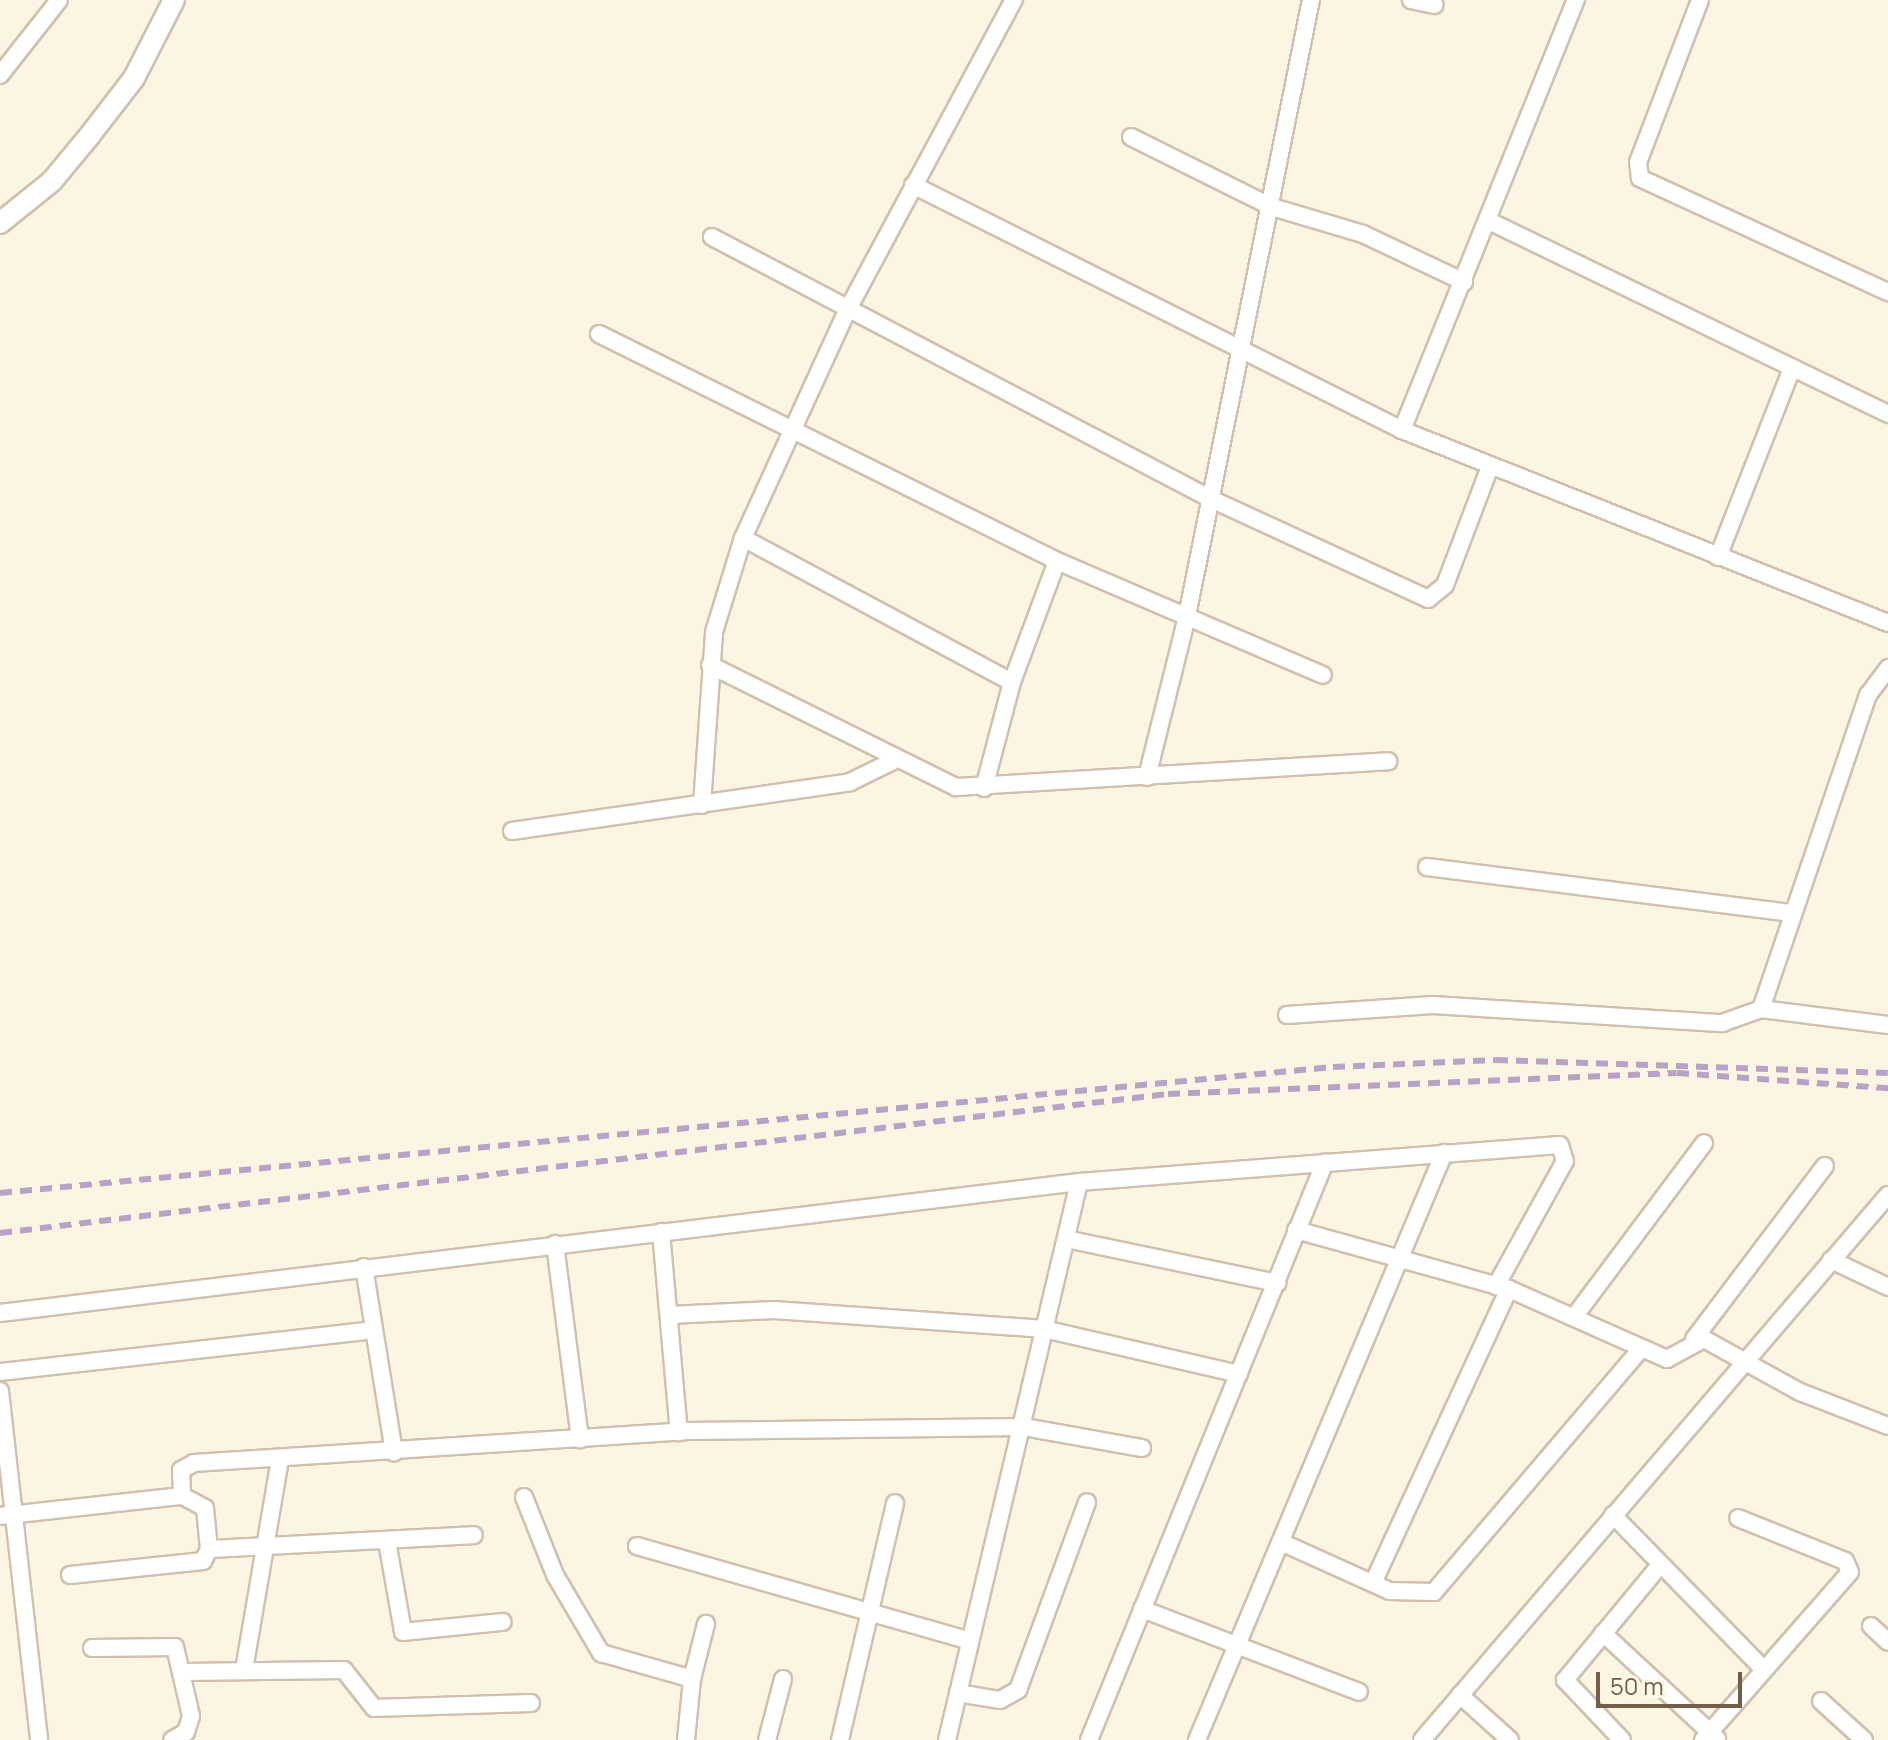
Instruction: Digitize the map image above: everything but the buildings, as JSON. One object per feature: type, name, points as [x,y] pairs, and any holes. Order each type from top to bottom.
[{"type":"street","points":[[0,75],[59,0]]},
{"type":"street","points":[[0,223],[52,181],[90,135],[134,78],[174,0]]},
{"type":"street","points":[[702,805],[710,665],[743,538],[848,309],[1014,0]]},
{"type":"street","points":[[1147,777],[1187,616],[1272,207],[1311,0]]},
{"type":"street","points":[[1411,0],[1434,5]]},
{"type":"street","points":[[1402,430],[1491,222],[1576,0]]},
{"type":"street","points":[[1700,0],[1638,162],[1640,178],[1888,292]]},
{"type":"street","points":[[1131,137],[1272,207],[1363,234],[1464,282]]},
{"type":"street","points":[[913,185],[1241,355],[1402,430],[1489,469],[1888,623]]},
{"type":"street","points":[[1491,222],[1888,414]]},
{"type":"street","points":[[712,237],[1211,499],[1428,599],[1445,585],[1489,469]]},
{"type":"street","points":[[599,334],[1057,561],[1323,675]]},
{"type":"street","points":[[1718,557],[1792,368]]},
{"type":"street","points":[[743,538],[1012,682]]},
{"type":"street","points":[[984,788],[1012,682],[1057,561]]},
{"type":"street","points":[[710,665],[893,761],[946,785],[984,788],[1388,761]]},
{"type":"street","points":[[1761,1009],[1872,683],[1888,668]]},
{"type":"street","points":[[512,831],[850,782],[893,761]]},
{"type":"street","points":[[1427,867],[1792,913]]},
{"type":"street","points":[[1287,1015],[1447,1006],[1722,1023],[1761,1009],[1888,1025]]},
{"type":"street","points":[[0,1313],[1079,1182],[1551,1143],[1566,1149],[1373,1583]]},
{"type":"street","points":[[1574,1317],[1704,1143]]},
{"type":"street","points":[[1203,1738],[1238,1643],[1283,1543],[1444,1153]]},
{"type":"street","points":[[1089,1740],[1325,1162]]},
{"type":"street","points":[[1296,1230],[1399,1262],[1503,1287],[1670,1359],[1694,1339],[1825,1166]]},
{"type":"street","points":[[947,1740],[1024,1427],[1079,1182]]},
{"type":"street","points":[[1422,1740],[1888,1195]]},
{"type":"street","points":[[661,1232],[679,1432]]},
{"type":"street","points":[[1066,1239],[1277,1283]]},
{"type":"street","points":[[555,1244],[580,1439]]},
{"type":"street","points":[[1831,1260],[1888,1287]]},
{"type":"street","points":[[364,1267],[394,1453]]},
{"type":"street","points":[[669,1315],[774,1310],[1044,1329],[1239,1374]]},
{"type":"street","points":[[0,1372],[374,1330]]},
{"type":"street","points":[[1694,1339],[1746,1360],[1813,1398],[1888,1426]]},
{"type":"street","points":[[1283,1543],[1408,1595],[1447,1583],[1641,1349]]},
{"type":"street","points":[[0,1391],[7,1515],[39,1740]]},
{"type":"street","points":[[182,1496],[185,1467],[679,1432],[1024,1427],[1142,1448]]},
{"type":"street","points":[[244,1670],[280,1459]]},
{"type":"street","points":[[7,1515],[182,1496],[205,1508],[209,1549]]},
{"type":"street","points":[[524,1497],[593,1646],[692,1679]]},
{"type":"street","points":[[958,1693],[1000,1700],[1018,1690],[1087,1502]]},
{"type":"street","points":[[840,1740],[867,1612],[895,1503]]},
{"type":"street","points":[[1613,1515],[1764,1670]]},
{"type":"street","points":[[1603,1633],[1711,1737],[1764,1670],[1841,1587],[1850,1566],[1738,1518]]},
{"type":"street","points":[[70,1575],[188,1567],[209,1549],[474,1535]]},
{"type":"street","points":[[387,1541],[403,1632],[502,1622]]},
{"type":"street","points":[[637,1546],[970,1641]]},
{"type":"street","points":[[1622,1740],[1566,1683],[1660,1565]]},
{"type":"street","points":[[1142,1609],[1238,1643],[1359,1692]]},
{"type":"street","points":[[686,1740],[692,1679],[706,1624]]},
{"type":"street","points":[[1871,1626],[1888,1642]]},
{"type":"street","points":[[92,1648],[169,1644],[183,1672],[190,1724],[172,1740]]},
{"type":"street","points":[[183,1672],[344,1670],[374,1708],[531,1703]]},
{"type":"street","points":[[767,1740],[783,1679]]},
{"type":"street","points":[[1460,1695],[1510,1740]]},
{"type":"street","points":[[1821,1701],[1864,1740]]},
{"type":"railway","points":[[0,1193],[1333,1067],[1496,1060],[1888,1073]]},
{"type":"railway","points":[[0,1233],[1168,1094],[1677,1073],[1888,1088]]}]
